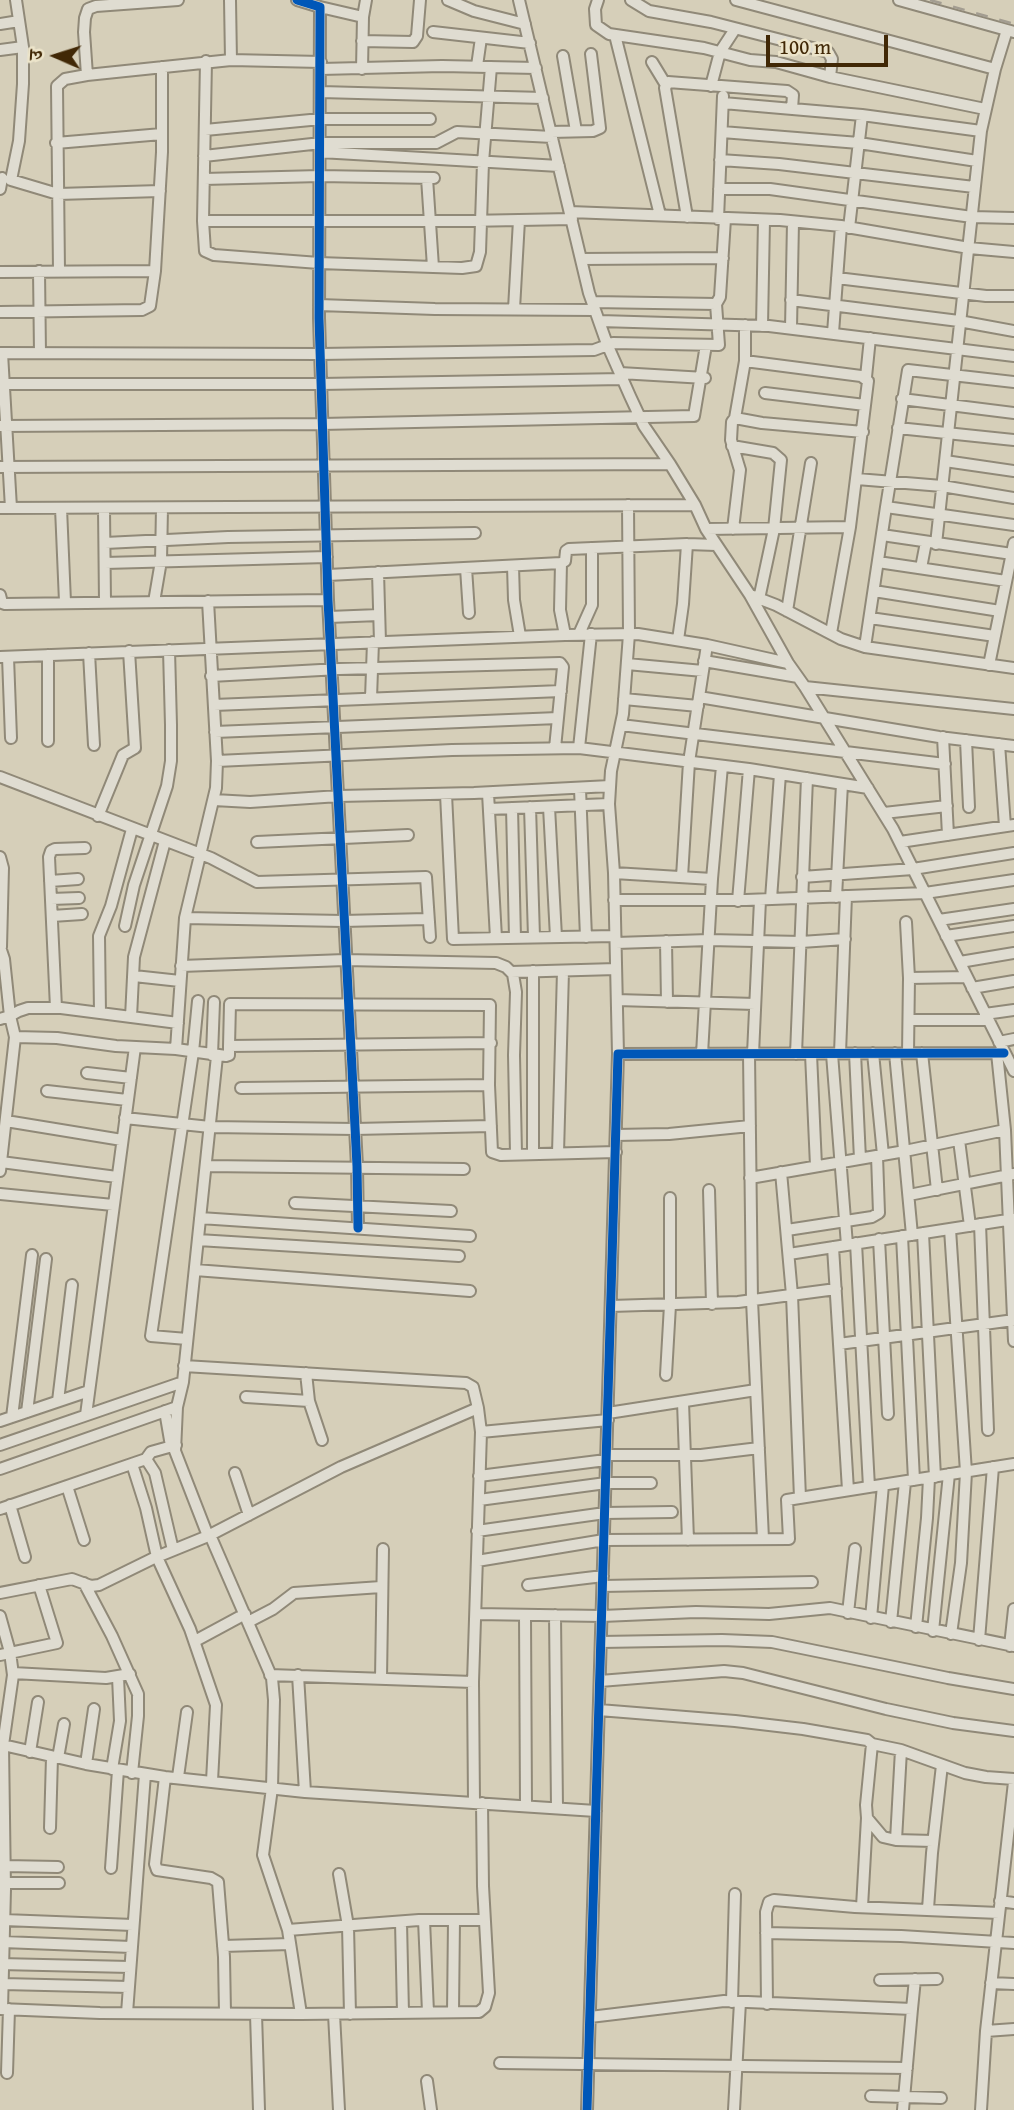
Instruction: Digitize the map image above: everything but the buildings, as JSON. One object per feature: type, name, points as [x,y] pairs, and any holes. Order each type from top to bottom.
[{"type":"street","points":[[16,0],[23,47],[19,141],[3,181],[58,194],[160,191]]},
{"type":"street","points":[[87,75],[84,32],[88,9],[96,6],[178,0]]},
{"type":"street","points":[[230,0],[230,60]]},
{"type":"street","points":[[297,0],[363,17]]},
{"type":"street","points":[[362,69],[366,0]]},
{"type":"street","points":[[362,41],[412,42],[417,36],[420,0]]},
{"type":"street","points":[[448,0],[474,11],[525,24]]},
{"type":"street","points":[[598,0],[594,18],[596,25],[603,32],[720,52],[750,60],[776,62],[985,109]]},
{"type":"street","points":[[631,0],[649,11],[711,22],[828,52],[832,59],[830,76]]},
{"type":"street","points":[[736,0],[995,69]]},
{"type":"street","points":[[899,0],[1010,31],[995,69],[981,131],[939,514],[921,568]]},
{"type":"street","points":[[516,1],[530,43],[594,306],[607,344],[639,416],[695,505],[716,545],[754,597],[788,663],[884,813],[967,976],[1000,1049],[1014,1070]]},
{"type":"street","points":[[320,7],[319,305],[322,424],[358,1228]]},
{"type":"street","points":[[0,24],[19,21]]},
{"type":"street","points":[[711,86],[720,52],[735,29]]},
{"type":"street","points":[[433,32],[530,43]]},
{"type":"street","points":[[615,35],[660,215]]},
{"type":"street","points":[[477,66],[481,38]]},
{"type":"street","points":[[0,50],[23,47]]},
{"type":"street","points":[[204,156],[436,143],[457,132],[552,134],[598,131],[601,124],[591,54]]},
{"type":"street","points":[[563,56],[576,131]]},
{"type":"street","points":[[59,271],[57,86],[65,79],[230,60],[362,69],[477,66],[536,68]]},
{"type":"street","points":[[206,61],[203,247],[209,254],[319,263],[462,268],[476,265],[480,252],[483,162],[491,67]]},
{"type":"street","points":[[652,62],[666,85],[687,217]]},
{"type":"street","points":[[0,312],[146,309],[153,301],[160,191],[162,67]]},
{"type":"street","points":[[666,85],[673,81],[790,92],[793,95],[792,109]]},
{"type":"street","points":[[695,505],[6,508],[1,353],[320,354],[594,350],[607,344],[719,345],[716,304],[720,297],[723,258],[719,189],[724,87]]},
{"type":"street","points":[[321,92],[543,98]]},
{"type":"street","points":[[723,103],[862,115],[981,131]]},
{"type":"street","points":[[833,333],[837,278],[852,199],[862,115]]},
{"type":"street","points":[[205,130],[321,119],[430,119]]},
{"type":"street","points":[[722,132],[859,143],[977,161]]},
{"type":"street","points":[[56,143],[162,134]]},
{"type":"street","points":[[429,159],[436,143]]},
{"type":"street","points":[[321,148],[429,159],[559,166]]},
{"type":"street","points":[[720,160],[856,172],[974,187]]},
{"type":"street","points":[[204,179],[320,176],[431,178],[433,267]]},
{"type":"street","points":[[719,189],[770,189],[972,217],[1014,218]]},
{"type":"street","points":[[203,220],[480,221],[660,215],[845,227],[969,248],[1014,252]]},
{"type":"street","points":[[514,309],[519,220]]},
{"type":"street","points":[[762,326],[764,220]]},
{"type":"street","points":[[791,328],[793,222]]},
{"type":"street","points":[[581,260],[723,258]]},
{"type":"street","points":[[39,271],[40,353]]},
{"type":"street","points":[[0,272],[155,271]]},
{"type":"street","points":[[837,278],[962,294],[1014,296]]},
{"type":"street","points":[[791,300],[959,321],[1014,331]]},
{"type":"street","points":[[319,305],[514,309],[716,304]]},
{"type":"street","points":[[600,321],[791,328],[1014,356]]},
{"type":"street","points":[[733,529],[740,470],[732,446],[732,422],[735,418],[745,361],[745,325]]},
{"type":"street","points":[[831,633],[857,479],[870,338]]},
{"type":"street","points":[[3,426],[322,424],[694,416],[703,378],[706,345]]},
{"type":"street","points":[[745,361],[866,377]]},
{"type":"street","points":[[865,647],[908,370],[1014,382]]},
{"type":"street","points":[[2,384],[321,384],[622,376],[703,378]]},
{"type":"street","points":[[765,393],[865,405]]},
{"type":"street","points":[[902,399],[1014,413]]},
{"type":"street","points":[[735,418],[863,432]]},
{"type":"street","points":[[898,428],[1014,440]]},
{"type":"street","points":[[732,446],[773,453],[781,460],[774,529],[754,597]]},
{"type":"street","points":[[945,461],[1014,471]]},
{"type":"street","points":[[787,611],[811,463]]},
{"type":"street","points":[[4,467],[670,464]]},
{"type":"street","points":[[857,479],[942,486],[1014,498]]},
{"type":"street","points":[[587,2110],[618,1054],[614,873],[609,804],[621,725],[629,634],[628,505]]},
{"type":"street","points":[[886,507],[1014,524]]},
{"type":"street","points":[[61,508],[65,602]]},
{"type":"street","points":[[154,601],[161,561],[162,508]]},
{"type":"street","points":[[104,509],[105,602]]},
{"type":"street","points":[[706,529],[850,527]]},
{"type":"street","points":[[104,542],[475,533]]},
{"type":"street","points":[[882,535],[931,543],[1013,549],[989,665]]},
{"type":"street","points":[[678,640],[687,544]]},
{"type":"street","points":[[328,575],[561,564],[565,561],[566,551],[628,546],[716,545]]},
{"type":"street","points":[[579,748],[585,634],[592,605],[592,548]]},
{"type":"street","points":[[105,563],[327,557]]},
{"type":"street","points":[[878,562],[1006,582]]},
{"type":"street","points":[[561,564],[560,610],[565,635]]},
{"type":"street","points":[[513,566],[514,600],[520,636]]},
{"type":"street","points":[[466,568],[469,612]]},
{"type":"street","points":[[371,698],[371,668],[379,615],[378,572]]},
{"type":"street","points":[[874,591],[1000,611]]},
{"type":"street","points":[[0,595],[2,603],[5,604],[328,600]]},
{"type":"street","points":[[754,597],[865,647],[1014,668]]},
{"type":"street","points":[[176,1049],[185,918],[214,800],[217,761],[208,601]]},
{"type":"street","points":[[329,617],[379,615]]},
{"type":"street","points":[[870,618],[995,636]]},
{"type":"street","points":[[11,738],[4,657],[629,634],[707,645],[788,663]]},
{"type":"street","points":[[682,877],[689,762],[707,645]]},
{"type":"street","points":[[125,926],[134,885],[167,786],[170,761],[169,650]]},
{"type":"street","points":[[98,816],[123,755],[135,748],[129,651]]},
{"type":"street","points":[[89,653],[94,745]]},
{"type":"street","points":[[48,655],[48,741]]},
{"type":"street","points":[[211,676],[557,663],[563,667],[555,748]]},
{"type":"street","points":[[627,664],[703,666],[798,677]]},
{"type":"street","points":[[805,687],[1014,709]]},
{"type":"street","points":[[214,705],[561,691]]},
{"type":"street","points":[[624,699],[698,701],[1014,746]]},
{"type":"street","points":[[215,732],[558,718]]},
{"type":"street","points":[[621,725],[693,736],[945,764]]},
{"type":"street","points":[[943,737],[948,835]]},
{"type":"street","points":[[966,740],[969,807]]},
{"type":"street","points":[[900,842],[1009,826],[999,744]]},
{"type":"street","points":[[217,761],[579,748],[749,769],[868,788]]},
{"type":"street","points":[[702,1054],[712,879],[722,766]]},
{"type":"street","points":[[738,901],[749,769]]},
{"type":"street","points":[[764,1539],[752,1300],[751,1054],[758,941],[766,900],[780,774]]},
{"type":"street","points":[[0,777],[200,854],[257,882],[426,877],[430,937]]},
{"type":"street","points":[[796,1054],[807,778]]},
{"type":"street","points":[[842,784],[837,875],[845,939],[836,1054],[839,1162],[844,1221],[852,1244],[869,1487]]},
{"type":"street","points":[[214,800],[250,802],[610,786]]},
{"type":"street","points":[[580,789],[586,937]]},
{"type":"street","points":[[488,793],[496,938]]},
{"type":"street","points":[[446,794],[453,939],[586,937],[615,940],[801,942],[845,939]]},
{"type":"street","points":[[489,809],[609,804]]},
{"type":"street","points":[[884,813],[947,806]]},
{"type":"street","points":[[530,807],[534,937]]},
{"type":"street","points":[[549,807],[556,937]]},
{"type":"street","points":[[512,808],[515,938]]},
{"type":"street","points":[[100,1013],[99,936],[111,906],[132,829]]},
{"type":"street","points":[[257,842],[408,835]]},
{"type":"street","points":[[131,1017],[138,936],[151,897],[164,841]]},
{"type":"street","points":[[56,1008],[51,851],[85,848]]},
{"type":"street","points":[[802,877],[913,869],[1014,853]]},
{"type":"street","points":[[0,857],[4,868],[0,947],[5,958],[5,1018],[15,1037],[1,1166],[117,1177]]},
{"type":"street","points":[[614,873],[712,879]]},
{"type":"street","points":[[50,881],[78,879]]},
{"type":"street","points":[[614,900],[738,901],[925,893],[1014,880]]},
{"type":"street","points":[[51,899],[79,898]]},
{"type":"street","points":[[939,920],[1014,909]]},
{"type":"street","points":[[51,916],[82,914]]},
{"type":"street","points":[[185,918],[343,921],[427,919]]},
{"type":"street","points":[[906,922],[909,978],[908,1053]]},
{"type":"street","points":[[946,936],[1014,926]]},
{"type":"street","points":[[666,941],[667,1002]]},
{"type":"street","points":[[960,962],[1014,953]]},
{"type":"street","points":[[181,966],[345,960],[496,963],[506,967],[511,972],[516,992],[516,1154]]},
{"type":"street","points":[[511,972],[616,969]]},
{"type":"street","points":[[533,971],[533,1154]]},
{"type":"street","points":[[558,1153],[563,971]]},
{"type":"street","points":[[134,976],[180,981]]},
{"type":"street","points":[[909,978],[967,976]]},
{"type":"street","points":[[972,988],[1014,981]]},
{"type":"street","points":[[180,999],[230,1004],[491,1005],[489,1085],[492,1152],[495,1155],[615,1152]]},
{"type":"street","points":[[617,1000],[755,1004]]},
{"type":"street","points":[[187,1339],[151,1336],[183,1124],[198,1001]]},
{"type":"street","points":[[173,1446],[183,1382],[210,1127],[214,1002]]},
{"type":"street","points":[[15,1037],[57,1038],[229,1055],[230,1004]]},
{"type":"street","points":[[5,1018],[28,1008],[56,1008],[178,1023]]},
{"type":"street","points":[[909,1020],[987,1017],[1014,1010]]},
{"type":"street","points":[[618,1054],[922,1053],[1000,1049],[1014,1039]]},
{"type":"street","points":[[229,1046],[491,1042]]},
{"type":"street","points":[[86,1415],[135,1047]]},
{"type":"street","points":[[1000,1049],[1005,1130],[1011,1174],[1014,1341]]},
{"type":"street","points":[[787,1230],[872,1217],[879,1213],[880,1155],[873,1053]]},
{"type":"street","points":[[895,1053],[913,1235],[926,1331],[932,1477],[916,1627]]},
{"type":"street","points":[[922,1053],[937,1189]]},
{"type":"street","points":[[811,1054],[816,1166]]},
{"type":"street","points":[[855,1054],[860,1159]]},
{"type":"street","points":[[0,1067],[12,1062]]},
{"type":"street","points":[[87,1073],[131,1078]]},
{"type":"street","points":[[241,1088],[489,1085]]},
{"type":"street","points":[[47,1091],[128,1100]]},
{"type":"street","points":[[125,1118],[210,1127],[355,1129],[491,1126]]},
{"type":"street","points":[[6,1121],[122,1140]]},
{"type":"street","points":[[616,1135],[669,1134],[750,1126]]},
{"type":"street","points":[[750,1178],[905,1152],[1005,1130]]},
{"type":"street","points":[[959,1140],[964,1184],[975,1225],[988,1430]]},
{"type":"street","points":[[206,1166],[357,1170],[464,1169]]},
{"type":"street","points":[[781,1172],[792,1295],[800,1498]]},
{"type":"street","points":[[909,1195],[1011,1174]]},
{"type":"street","points":[[709,1190],[712,1304]]},
{"type":"street","points":[[0,1194],[113,1205]]},
{"type":"street","points":[[666,1375],[670,1305],[670,1198]]},
{"type":"street","points":[[295,1203],[451,1211]]},
{"type":"street","points":[[200,1218],[470,1236]]},
{"type":"street","points":[[789,1254],[1012,1220]]},
{"type":"street","points":[[950,1229],[966,1472],[961,1563],[951,1634]]},
{"type":"street","points":[[891,1622],[910,1481],[907,1333],[913,1235]]},
{"type":"street","points":[[198,1240],[459,1256]]},
{"type":"street","points":[[879,1240],[888,1414]]},
{"type":"street","points":[[833,1247],[848,1490]]},
{"type":"street","points":[[12,1417],[32,1255]]},
{"type":"street","points":[[27,1412],[46,1259]]},
{"type":"street","points":[[195,1270],[470,1292]]},
{"type":"street","points":[[58,1401],[72,1285]]},
{"type":"street","points":[[611,1306],[712,1304],[836,1289]]},
{"type":"street","points":[[839,1344],[1013,1320]]},
{"type":"street","points":[[4,2009],[256,2014],[479,2012],[485,2007],[489,1993],[473,1682],[481,1432],[473,1387],[466,1383],[184,1366]]},
{"type":"street","points":[[306,1374],[309,1401],[322,1440]]},
{"type":"street","points":[[0,1445],[183,1382]]},
{"type":"street","points":[[481,1432],[608,1416],[756,1390]]},
{"type":"street","points":[[0,1421],[89,1391]]},
{"type":"street","points":[[246,1397],[309,1401]]},
{"type":"street","points":[[683,1402],[688,1540]]},
{"type":"street","points":[[0,1469],[177,1407]]},
{"type":"street","points":[[0,1593],[72,1579],[91,1586],[99,1585],[209,1536],[341,1467],[478,1408]]},
{"type":"street","points":[[165,1411],[173,1446],[270,1675],[274,1700],[272,1788],[263,1855],[288,1930],[301,2014]]},
{"type":"street","points":[[25,1557],[5,1507],[146,1459],[151,1452],[173,1446]]},
{"type":"street","points":[[479,1476],[607,1458],[685,1455],[759,1448]]},
{"type":"street","points":[[146,1459],[155,1473],[173,1550]]},
{"type":"street","points":[[132,1464],[157,1557],[195,1641],[216,1705],[212,1781]]},
{"type":"street","points":[[477,1560],[604,1540],[789,1539],[787,1500],[1014,1464]]},
{"type":"street","points":[[979,1640],[993,1467]]},
{"type":"street","points":[[234,1473],[250,1515]]},
{"type":"street","points":[[933,1630],[949,1474]]},
{"type":"street","points":[[479,1500],[606,1483],[652,1483]]},
{"type":"street","points":[[871,1618],[883,1485]]},
{"type":"street","points":[[67,1486],[85,1540]]},
{"type":"street","points":[[477,1531],[605,1513],[672,1512]]},
{"type":"street","points":[[381,1678],[383,1549]]},
{"type":"street","points":[[848,1613],[855,1549]]},
{"type":"street","points":[[528,1585],[603,1581],[811,1582]]},
{"type":"street","points":[[84,1583],[124,1675],[139,1702],[132,1773]]},
{"type":"street","points":[[5,1653],[57,1643],[39,1585]]},
{"type":"street","points":[[195,1641],[273,1609],[294,1593],[381,1587]]},
{"type":"street","points":[[476,1614],[769,1614],[830,1608],[1012,1646],[1014,1609]]},
{"type":"street","points":[[525,1615],[526,1806]]},
{"type":"street","points":[[555,1615],[557,1808]]},
{"type":"street","points":[[0,1616],[5,1653],[13,1673],[2,1763],[5,1883],[1,1964],[7,2073]]},
{"type":"street","points":[[601,1642],[772,1642],[1014,1689]]},
{"type":"street","points":[[600,1681],[723,1671],[743,1673],[913,1715],[1014,1731]]},
{"type":"street","points":[[13,1673],[106,1678],[124,1675]]},
{"type":"street","points":[[111,1868],[115,1770],[124,1675]]},
{"type":"street","points":[[270,1675],[473,1682]]},
{"type":"street","points":[[298,1675],[304,1792]]},
{"type":"street","points":[[30,1752],[38,1702]]},
{"type":"street","points":[[86,1764],[94,1709]]},
{"type":"street","points":[[599,1710],[790,1727],[867,1740],[872,1744],[901,1750],[986,1777],[1014,1780],[986,2031],[981,2110]]},
{"type":"street","points":[[178,1777],[187,1712]]},
{"type":"street","points":[[50,1828],[55,1758],[64,1724]]},
{"type":"street","points":[[862,1907],[866,1805],[872,1744]]},
{"type":"street","points":[[3,1745],[115,1770],[164,1777],[304,1792],[596,1811]]},
{"type":"street","points":[[896,1840],[901,1750]]},
{"type":"street","points":[[928,1909],[942,1765]]},
{"type":"street","points":[[127,2013],[145,1774]]},
{"type":"street","points":[[164,1777],[155,1864],[157,1870],[211,1878],[218,1882],[225,2013]]},
{"type":"street","points":[[867,1818],[878,1833],[896,1840],[933,1841]]},
{"type":"street","points":[[5,1866],[58,1867]]},
{"type":"street","points":[[339,1874],[348,1926],[350,2014]]},
{"type":"street","points":[[5,1883],[59,1884]]},
{"type":"street","points":[[734,2110],[738,2067],[735,1894]]},
{"type":"street","points":[[767,2004],[766,1933],[769,1902],[775,1900],[928,1909],[999,1907],[1014,1903]]},
{"type":"street","points":[[4,1920],[133,1925]]},
{"type":"street","points":[[288,1930],[424,1920],[484,1920]]},
{"type":"street","points":[[424,1920],[428,2012]]},
{"type":"street","points":[[453,2012],[454,1920]]},
{"type":"street","points":[[401,1922],[403,2013]]},
{"type":"street","points":[[766,1933],[1014,1943]]},
{"type":"street","points":[[3,1942],[131,1947]]},
{"type":"street","points":[[223,1945],[290,1944]]},
{"type":"street","points":[[1,1964],[130,1967]]},
{"type":"street","points":[[903,2110],[915,1979]]},
{"type":"street","points":[[880,1980],[937,1979]]},
{"type":"street","points":[[991,1983],[1014,1984]]},
{"type":"street","points":[[2,1984],[129,1987]]},
{"type":"street","points":[[590,2017],[736,2002],[912,2009]]},
{"type":"street","points":[[256,2014],[259,2110]]},
{"type":"street","points":[[334,2014],[339,2110]]},
{"type":"street","points":[[986,2031],[1014,2029]]},
{"type":"street","points":[[500,2063],[907,2068]]},
{"type":"street","points":[[427,2081],[431,2110]]},
{"type":"street","points":[[871,2096],[941,2098]]},
{"type":"railway","points":[[930,0],[1014,24]]},
{"type":"cycle path","points":[[297,0],[320,7],[319,318],[328,600],[358,1228]]},
{"type":"cycle path","points":[[587,2110],[618,1054],[1004,1053]]}]
